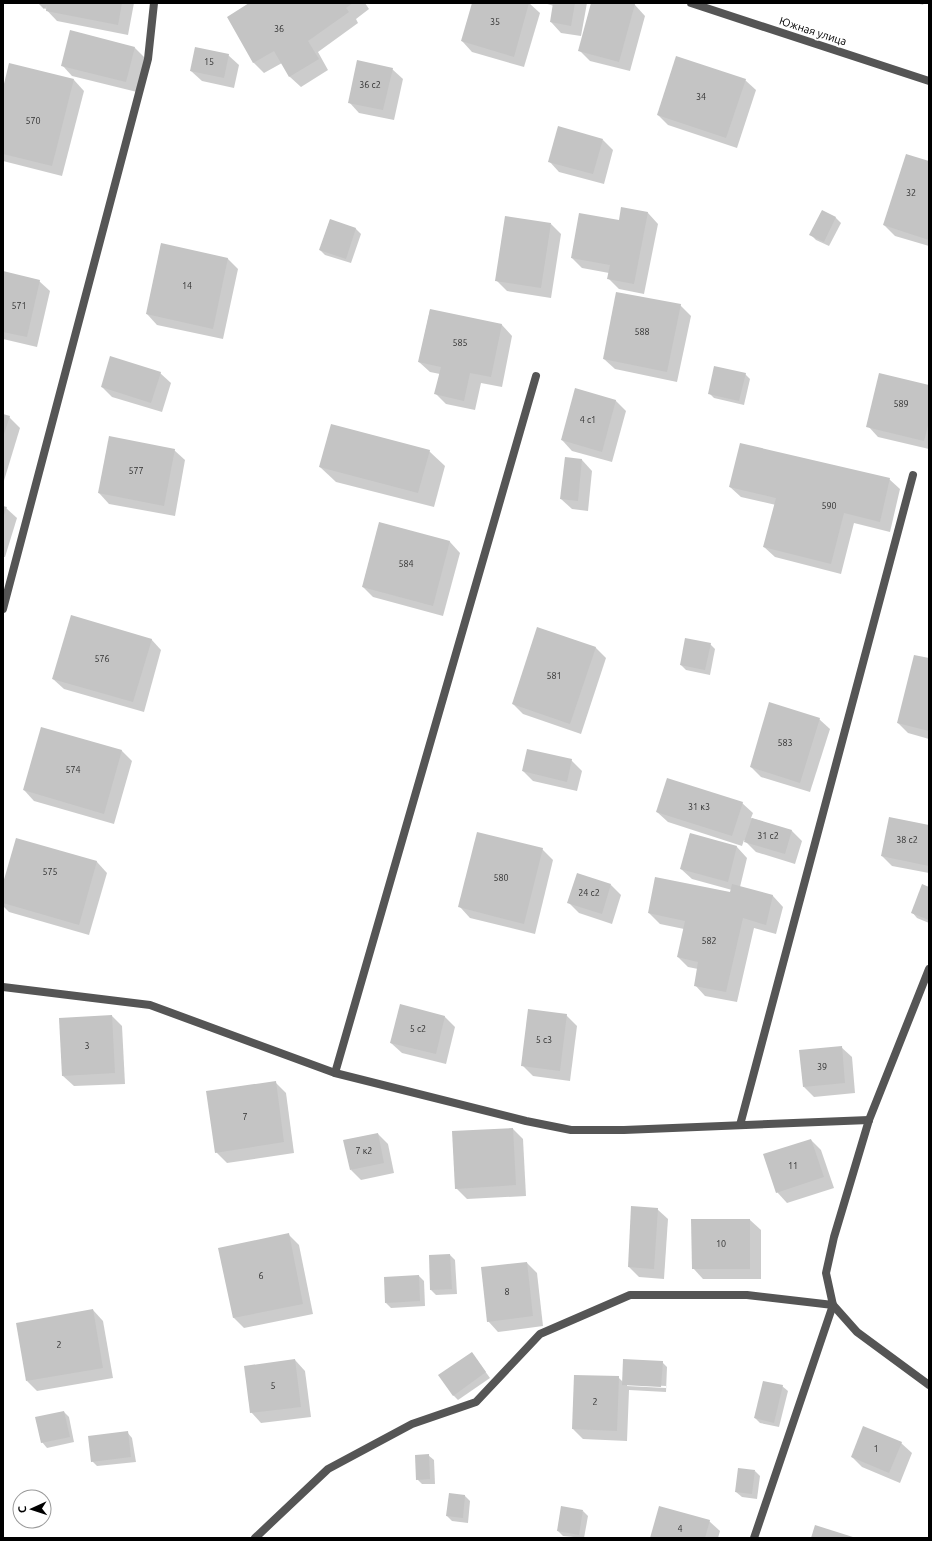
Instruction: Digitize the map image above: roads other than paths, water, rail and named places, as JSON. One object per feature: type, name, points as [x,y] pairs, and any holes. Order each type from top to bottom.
[{"type":"street","points":[[3,609],[148,59],[154,3]]},
{"type":"street","name":"Южная улица","points":[[691,3],[929,81]]},
{"type":"street","points":[[335,1073],[536,376]]},
{"type":"street","points":[[740,1125],[913,475]]},
{"type":"street","points":[[929,968],[869,1120],[834,1237],[826,1273],[833,1305],[857,1332],[929,1385]]},
{"type":"street","points":[[3,987],[150,1005],[335,1073],[526,1121],[571,1130],[869,1120]]},
{"type":"street","points":[[255,1538],[328,1469],[412,1424],[476,1402],[540,1334],[630,1295],[747,1295],[833,1305]]},
{"type":"street","points":[[754,1538],[833,1305]]}]
